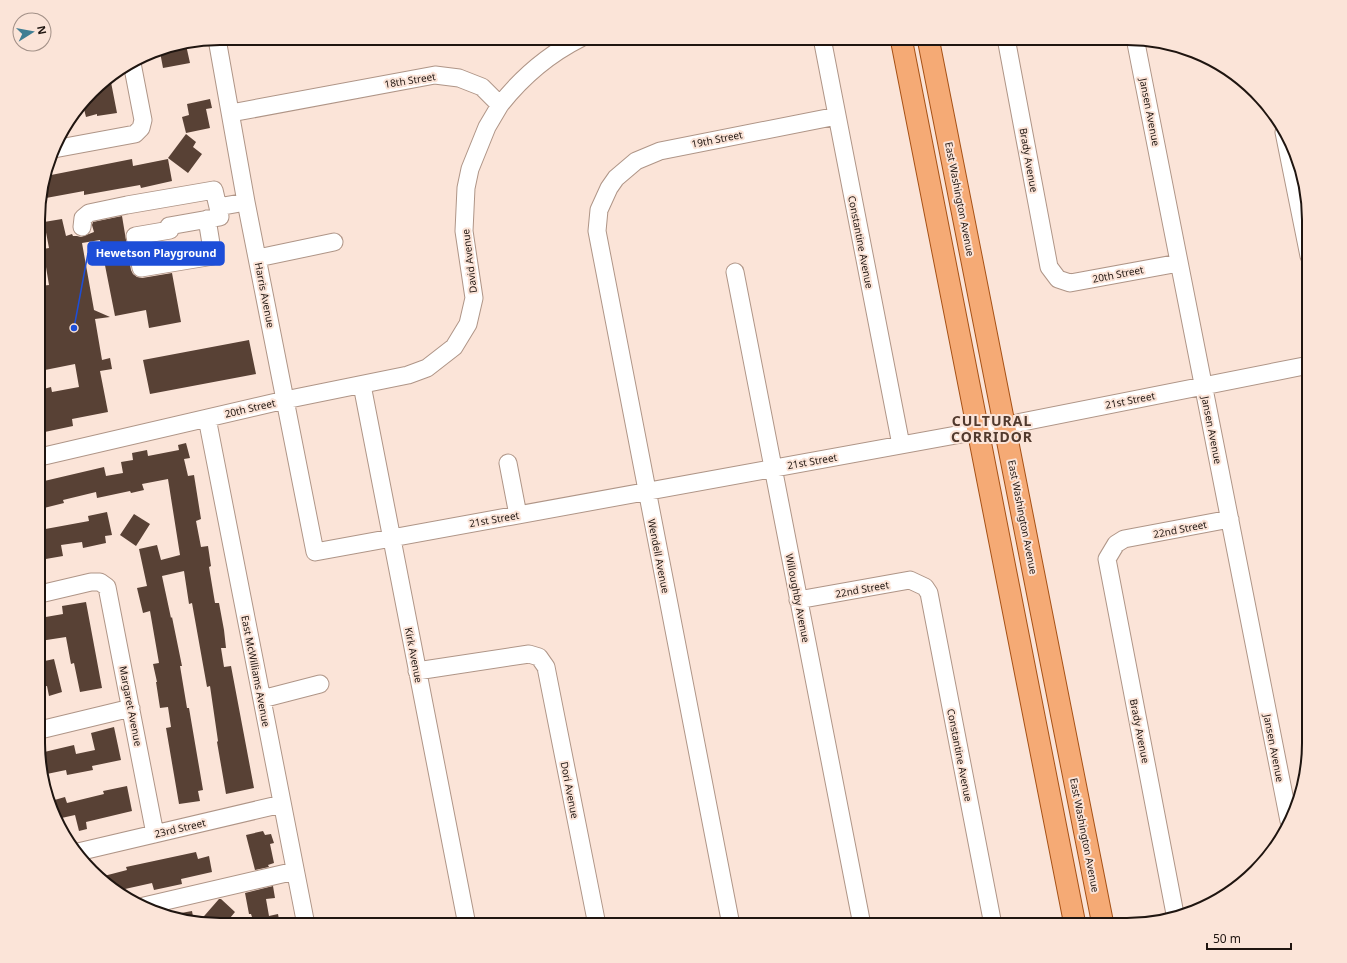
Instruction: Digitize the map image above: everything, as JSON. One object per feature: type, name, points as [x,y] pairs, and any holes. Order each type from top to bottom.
[{"type":"main road","points":[[902,45],[946,267],[968,326],[990,402],[992,428]]},
{"type":"main road","points":[[919,45],[950,152]]},
{"type":"main road","name":"East Washington Avenue","points":[[929,45],[950,152],[992,428],[1074,918]]},
{"type":"main road","name":"East Washington Avenue","points":[[992,428],[1038,594],[1102,918]]},
{"type":"street","name":"Harris Avenue","points":[[218,45],[246,202],[315,552]]},
{"type":"street","points":[[500,105],[510,92],[535,67],[567,45]]},
{"type":"street","name":"Constantine Avenue","points":[[823,45],[901,445]]},
{"type":"street","name":"Brady Avenue","points":[[1007,45],[1049,268],[1058,279]]},
{"type":"street","name":"Jansen Avenue","points":[[1136,45],[1287,813]]},
{"type":"street","points":[[60,148],[135,134],[141,128],[143,120],[133,68]]},
{"type":"street","name":"18th Street","points":[[231,113],[435,75],[458,78],[482,87],[500,105]]},
{"type":"street","name":"David Avenue","points":[[454,347],[468,324],[474,298],[464,231],[466,188],[470,169],[487,127],[500,105]]},
{"type":"street","name":"19th Street","points":[[609,188],[616,178],[636,161],[660,151],[837,116]]},
{"type":"street","points":[[1288,150],[1302,221]]},
{"type":"street","name":"Wendell Avenue","points":[[609,188],[599,210],[597,231],[729,918]]},
{"type":"street","points":[[82,227],[83,218],[89,212],[214,190],[220,217],[207,219],[169,226],[170,230],[135,236],[141,268],[213,256],[207,219]]},
{"type":"street","points":[[218,207],[246,202]]},
{"type":"street","points":[[258,258],[334,242]]},
{"type":"street","name":"20th Street","points":[[1058,279],[1070,283],[1179,263]]},
{"type":"street","name":"Willoughby Avenue","points":[[735,272],[861,918]]},
{"type":"street","name":"20th Street","points":[[45,457],[285,400],[408,375],[428,368],[454,347]]},
{"type":"street","name":"21st Street","points":[[315,552],[992,428],[1302,366]]},
{"type":"street","name":"Kirk Avenue","points":[[362,384],[466,918]]},
{"type":"street","name":"East McWilliams Avenue","points":[[207,418],[305,918]]},
{"type":"street","points":[[508,463],[518,515]]},
{"type":"street","name":"22nd Street","points":[[1111,550],[1116,544],[1124,539],[1230,519]]},
{"type":"street","name":"Brady Avenue","points":[[1111,550],[1107,559],[1175,912]]},
{"type":"street","name":"22nd Street","points":[[798,600],[910,580],[924,587]]},
{"type":"street","name":"Margaret Avenue","points":[[45,593],[91,582],[100,582],[107,587],[155,834]]},
{"type":"street","name":"Constantine Avenue","points":[[924,587],[930,593],[992,918]]},
{"type":"street","name":"Dori Avenue","points":[[417,671],[529,654],[539,657],[546,667],[596,918]]},
{"type":"street","points":[[262,699],[320,684]]},
{"type":"street","points":[[45,729],[131,708]]},
{"type":"street","name":"23rd Street","points":[[82,851],[282,804]]},
{"type":"street","points":[[151,904],[295,871]]},
{"type":"building","points":[[187,48],[190,63],[163,68],[161,55]]},
{"type":"building","points":[[111,83],[117,113],[97,116],[97,114],[86,117],[84,109]]},
{"type":"building","points":[[210,99],[212,108],[206,109],[210,128],[186,133],[182,117],[189,115],[187,104]]},
{"type":"building","points":[[186,134],[196,142],[193,147],[202,154],[188,173],[168,158]]},
{"type":"building","points":[[132,159],[133,166],[168,159],[172,181],[141,188],[140,185],[84,195],[84,191],[46,198],[51,175]]},
{"type":"building","points":[[122,216],[131,270],[133,274],[142,278],[172,273],[181,322],[149,328],[146,310],[115,316],[100,240],[82,243],[94,310],[110,317],[95,319],[102,360],[110,358],[112,369],[100,371],[108,412],[72,419],[73,426],[45,432],[45,389],[51,387],[52,392],[79,387],[75,364],[45,370],[45,285],[49,285],[45,261],[45,249],[49,248],[45,222],[62,219],[66,236],[72,234],[73,236],[81,237],[94,232],[92,225],[93,222]]},
{"type":"building","points":[[249,340],[256,374],[150,394],[143,360]]},
{"type":"building","points":[[186,443],[190,458],[184,459],[188,476],[194,475],[201,519],[196,521],[201,547],[208,546],[211,566],[209,567],[215,603],[219,603],[224,630],[226,648],[221,648],[224,667],[231,666],[254,788],[226,794],[217,742],[210,686],[207,687],[192,603],[189,604],[184,571],[162,576],[182,666],[180,666],[187,708],[189,708],[203,790],[198,791],[200,801],[179,804],[166,728],[171,727],[168,707],[160,708],[153,664],[159,663],[150,611],[143,613],[137,588],[147,586],[139,549],[157,545],[161,560],[180,555],[168,479],[142,484],[144,490],[131,493],[130,491],[97,498],[96,492],[63,500],[64,503],[45,508],[45,481],[104,467],[106,476],[123,473],[121,462],[133,460],[132,453],[147,450],[148,456],[179,450],[178,445]]},
{"type":"building","points":[[107,512],[112,535],[105,536],[106,543],[83,548],[82,542],[61,545],[63,556],[45,559],[45,529],[89,521],[88,516]]},
{"type":"building","points":[[134,514],[150,524],[136,546],[120,535]]},
{"type":"building","points":[[86,602],[102,688],[80,692],[74,663],[71,664],[66,637],[45,640],[45,617],[63,614],[62,606]]},
{"type":"building","points":[[54,659],[62,692],[49,696],[47,686],[45,686],[45,661]]},
{"type":"building","points":[[114,727],[121,760],[92,766],[93,770],[67,775],[66,770],[47,774],[45,752],[74,745],[76,754],[95,750],[91,733]]},
{"type":"building","points":[[127,786],[132,811],[86,822],[87,829],[79,831],[75,815],[62,818],[54,800],[65,797],[67,803],[104,794],[103,791]]},
{"type":"building","points":[[263,831],[265,835],[271,834],[274,843],[270,844],[274,863],[268,865],[269,867],[255,870],[246,835]]},
{"type":"building","points":[[196,852],[198,859],[209,856],[212,872],[181,879],[182,884],[154,890],[152,883],[124,889],[105,876],[127,870],[126,867]]},
{"type":"building","points":[[273,886],[275,898],[266,899],[269,916],[278,914],[279,918],[252,918],[251,914],[249,914],[245,893]]},
{"type":"building","points":[[219,899],[221,899],[235,912],[230,918],[203,918]]},
{"type":"building","points":[[192,911],[193,916],[186,915],[179,913]]},
{"type":"place","name":"Hewetson Playground","points":[[74,328]]},
{"type":"district","name":"CULTURAL CORRIDOR","points":[[992,430]]}]
